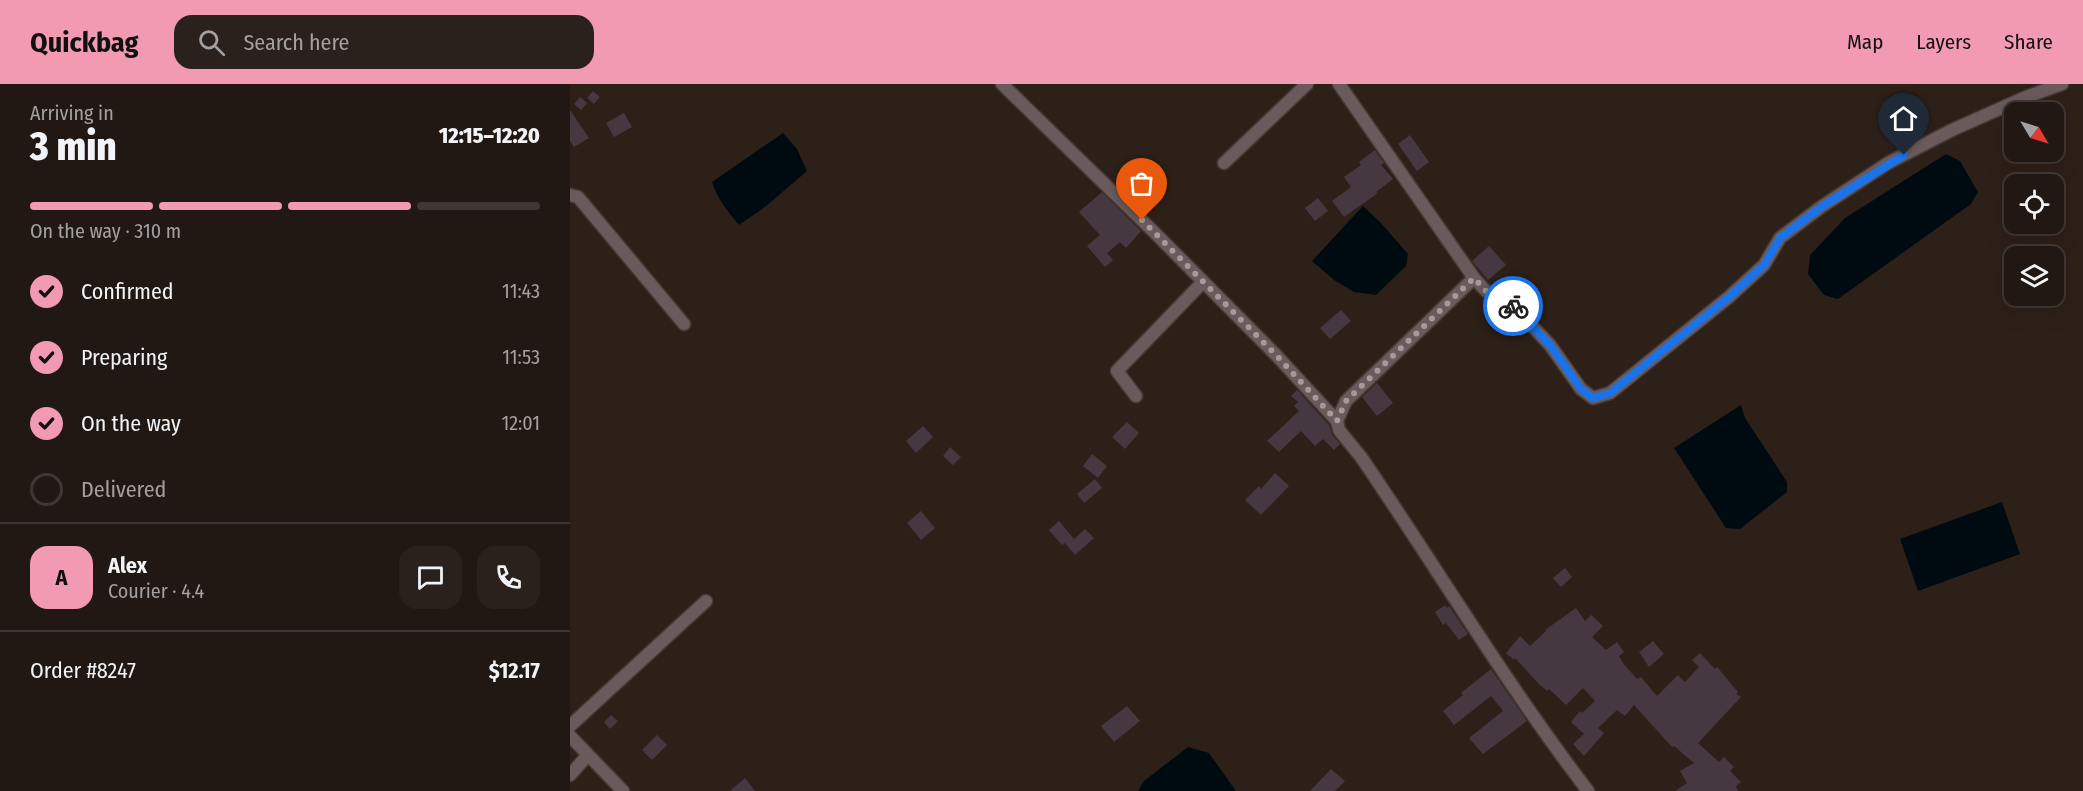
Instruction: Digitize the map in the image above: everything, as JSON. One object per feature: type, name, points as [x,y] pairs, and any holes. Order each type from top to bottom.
[{"type":"street","points":[[1002,84],[1276,355],[1337,421],[1339,430],[1371,471],[1483,643],[1560,755],[1588,791]]},
{"type":"street","points":[[1224,163],[1307,84]]},
{"type":"street","points":[[1339,84],[1474,278],[1486,291],[1512,305],[1550,345],[1581,389],[1593,398],[1610,393],[1729,297],[1764,265],[1780,238],[1821,207],[1888,163],[1952,130],[2026,97],[2062,84]]},
{"type":"street","points":[[570,195],[578,196],[684,324]]},
{"type":"street","points":[[1337,421],[1346,401],[1474,278]]},
{"type":"street","points":[[1136,396],[1117,371],[1202,283]]},
{"type":"street","points":[[570,726],[706,601]]},
{"type":"street","points":[[570,736],[623,791]]},
{"type":"street","points":[[570,775],[588,755]]},
{"type":"shaded area","points":[[783,133],[797,149],[807,171],[765,207],[739,225],[720,199],[712,182]]},
{"type":"shaded area","points":[[1946,154],[1960,161],[1978,192],[1971,204],[1838,299],[1824,295],[1808,274],[1810,255],[1845,218]]},
{"type":"shaded area","points":[[1363,206],[1408,254],[1406,266],[1376,295],[1354,292],[1334,280],[1312,261]]},
{"type":"shaded area","points":[[1741,405],[1745,418],[1787,482],[1787,492],[1740,529],[1726,528],[1674,448]]},
{"type":"shaded area","points":[[2002,502],[2020,554],[1918,591],[1900,539]]},
{"type":"shaded area","points":[[1188,747],[1209,753],[1236,791],[1138,791],[1144,781]]},
{"type":"building","points":[[593,91],[600,97],[594,104],[587,98]]},
{"type":"building","points":[[580,97],[587,103],[581,110],[574,104]]},
{"type":"building","points":[[570,110],[589,138],[574,147],[570,141]]},
{"type":"building","points":[[624,113],[632,127],[614,137],[606,123]]},
{"type":"building","points":[[1410,135],[1429,162],[1417,171],[1398,144]]},
{"type":"building","points":[[1375,150],[1384,163],[1381,165],[1393,179],[1376,192],[1378,193],[1344,217],[1332,201],[1351,187],[1344,177],[1361,165],[1359,162]]},
{"type":"building","points":[[1102,192],[1141,231],[1126,248],[1120,242],[1107,253],[1113,260],[1105,267],[1087,246],[1100,235],[1079,212]]},
{"type":"building","points":[[1318,198],[1328,211],[1315,221],[1305,208]]},
{"type":"building","points":[[1489,246],[1506,265],[1488,280],[1472,261]]},
{"type":"building","points":[[1341,310],[1351,321],[1330,339],[1320,328]]},
{"type":"building","points":[[1377,383],[1393,403],[1377,416],[1362,397]]},
{"type":"building","points":[[1297,390],[1329,425],[1332,435],[1340,444],[1334,450],[1323,439],[1315,446],[1301,431],[1279,452],[1267,441],[1299,411],[1294,406],[1298,402],[1291,396]]},
{"type":"building","points":[[1127,422],[1139,433],[1125,449],[1112,437]]},
{"type":"building","points":[[923,426],[933,437],[916,453],[906,441]]},
{"type":"building","points":[[950,447],[961,457],[953,465],[943,456]]},
{"type":"building","points":[[1092,454],[1107,466],[1098,478],[1083,466]]},
{"type":"building","points":[[1275,473],[1289,486],[1261,515],[1245,500],[1259,486],[1261,489]]},
{"type":"building","points":[[1095,479],[1102,488],[1084,503],[1077,494]]},
{"type":"building","points":[[921,511],[935,528],[921,540],[907,523]]},
{"type":"building","points":[[1059,521],[1074,539],[1085,529],[1094,538],[1075,555],[1065,543],[1062,545],[1049,530]]},
{"type":"building","points":[[1565,568],[1572,577],[1561,587],[1553,578]]},
{"type":"building","points":[[1445,605],[1447,608],[1449,606],[1468,634],[1459,640],[1446,623],[1443,625],[1435,612]]},
{"type":"building","points":[[1576,608],[1585,621],[1591,615],[1603,626],[1592,637],[1606,650],[1617,642],[1624,652],[1619,656],[1623,663],[1637,679],[1641,677],[1657,696],[1678,675],[1685,682],[1699,667],[1692,660],[1700,653],[1715,669],[1717,667],[1738,692],[1736,694],[1741,697],[1698,743],[1719,762],[1724,757],[1734,767],[1730,771],[1741,782],[1736,786],[1738,791],[1675,791],[1687,783],[1680,771],[1694,763],[1674,746],[1672,747],[1634,705],[1625,716],[1617,710],[1598,728],[1604,733],[1584,756],[1573,744],[1584,734],[1571,722],[1580,711],[1582,713],[1595,701],[1583,688],[1566,705],[1549,689],[1547,691],[1539,684],[1515,658],[1514,660],[1506,653],[1520,636],[1530,646],[1545,630]]},
{"type":"building","points":[[1653,641],[1664,654],[1649,667],[1639,652]]},
{"type":"building","points":[[1491,669],[1527,721],[1483,754],[1469,738],[1503,711],[1491,696],[1454,725],[1443,711]]},
{"type":"building","points":[[1127,706],[1140,721],[1114,742],[1101,726]]},
{"type":"building","points":[[611,715],[618,721],[610,729],[604,722]]},
{"type":"building","points":[[657,735],[667,745],[652,760],[642,750]]},
{"type":"building","points":[[1331,769],[1345,781],[1335,791],[1310,791]]},
{"type":"building","points":[[745,778],[755,791],[730,791]]},
{"type":"way so far","points":[[1142,220],[1276,355],[1337,421],[1346,401],[1461,293],[1474,278],[1486,291],[1513,306]]},
{"type":"route","points":[[1513,306],[1550,345],[1581,389],[1593,398],[1610,393],[1729,297],[1764,265],[1780,238],[1821,207],[1904,155]]}]
